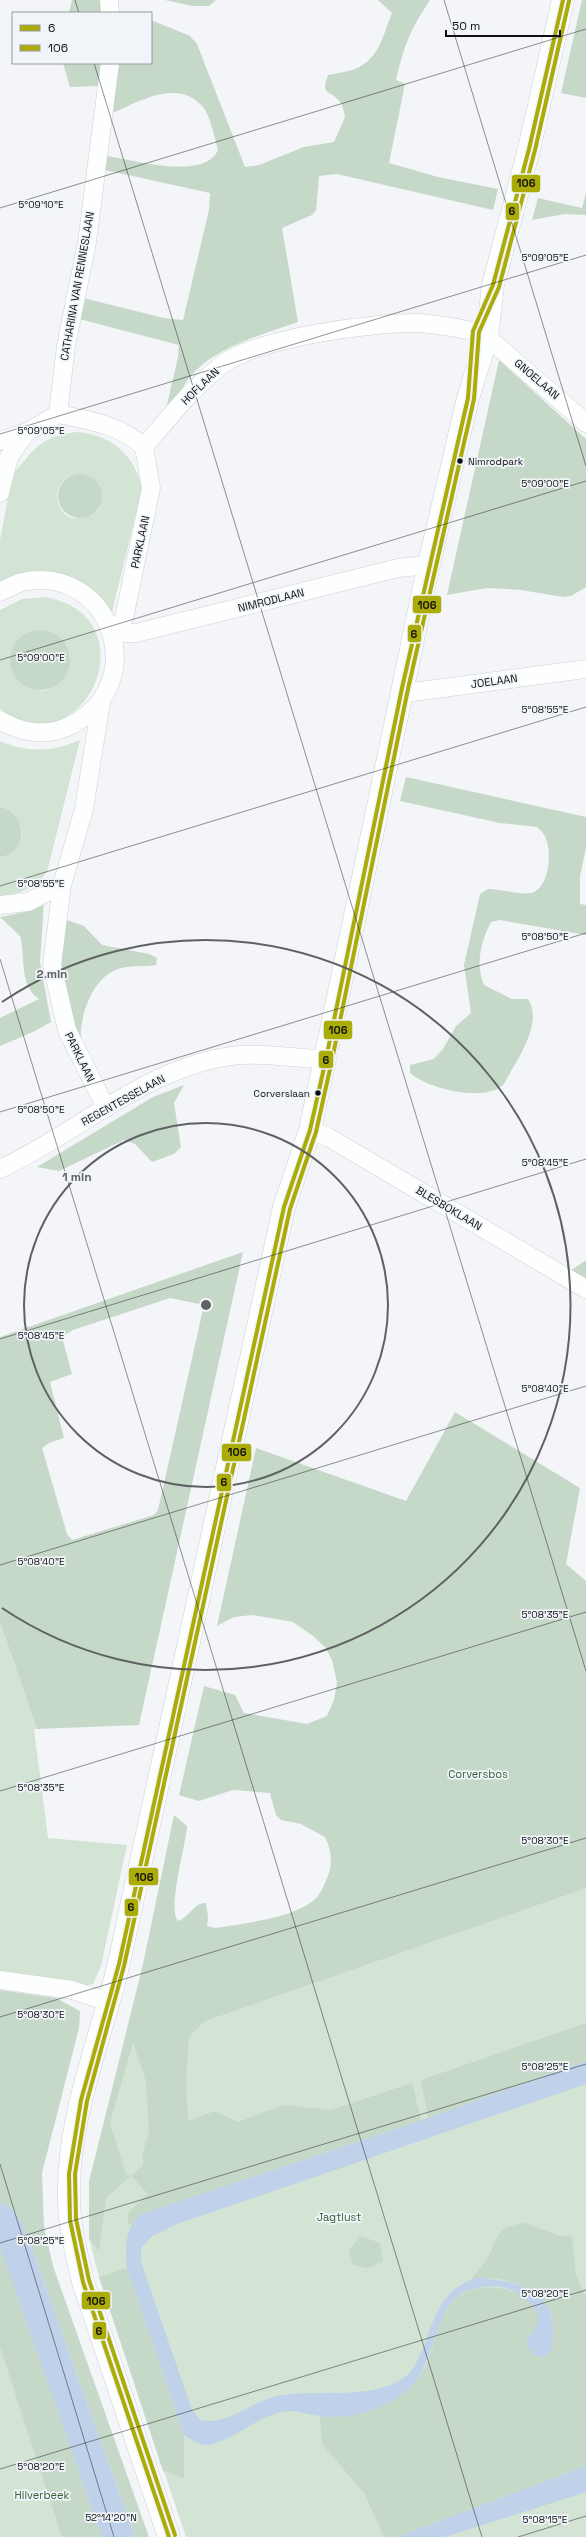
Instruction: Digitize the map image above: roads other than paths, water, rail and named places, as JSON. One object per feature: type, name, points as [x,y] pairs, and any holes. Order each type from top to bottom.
[{"type":"street","points":[[110,0],[110,12]]},
{"type":"street","points":[[169,2537],[83,2282],[73,2238],[68,2200],[73,2142],[88,2074],[109,2002],[284,1207],[310,1130],[326,1059],[402,688],[428,568],[468,398],[480,334],[529,149],[563,0]]},
{"type":"street","name":"CATHARINA VAN RENNESLAAN","points":[[58,414],[66,346],[87,242],[110,64]]},
{"type":"street","name":"HOFLAAN","points":[[144,447],[182,403],[222,365],[269,343],[376,325],[419,324],[480,334]]},
{"type":"street","name":"GNOELAAN","points":[[480,334],[586,423]]},
{"type":"street","points":[[0,441],[27,432],[58,414],[111,427],[134,438],[144,447]]},
{"type":"street","points":[[0,493],[9,457],[27,432]]},
{"type":"street","name":"PARKLAAN","points":[[113,633],[124,618],[151,488],[144,447]]},
{"type":"street","name":"NIMRODLAAN","points":[[113,633],[136,633],[398,568],[418,566],[428,568]]},
{"type":"street","points":[[0,592],[22,582],[50,581],[77,590],[99,608],[113,633],[114,676],[101,702],[83,720],[60,730],[36,733],[11,727],[0,720]]},
{"type":"street","name":"JOELAAN","points":[[402,688],[413,692],[586,669]]},
{"type":"street","name":"PARKLAAN","points":[[101,702],[84,809],[62,885],[52,965],[67,1030],[106,1108]]},
{"type":"street","points":[[0,905],[28,902],[62,885]]},
{"type":"street","name":"REGENTESSELAAN","points":[[0,1169],[157,1080],[198,1065],[240,1055],[279,1055],[326,1059]]},
{"type":"street","name":"BLESBOKLAAN","points":[[310,1130],[328,1137],[586,1289]]},
{"type":"street","points":[[0,1980],[72,1990],[109,2002]]},
{"type":"water","points":[[586,2061],[586,2084],[177,2224],[151,2237],[141,2248],[141,2261],[150,2288],[192,2410],[200,2420],[219,2420],[264,2400],[289,2394],[360,2392],[392,2384],[406,2376],[413,2369],[438,2311],[451,2293],[459,2286],[476,2278],[504,2281],[519,2285],[538,2296],[543,2301],[550,2311],[553,2324],[551,2351],[548,2354],[543,2356],[534,2355],[526,2345],[528,2338],[539,2320],[536,2311],[523,2297],[512,2290],[501,2287],[485,2287],[467,2291],[454,2301],[444,2314],[425,2365],[416,2381],[404,2393],[385,2405],[364,2413],[342,2417],[319,2416],[293,2411],[278,2413],[258,2421],[229,2438],[208,2445],[199,2443],[184,2435],[127,2268],[127,2239],[134,2221],[139,2215],[428,2118]]},
{"type":"water","points":[[0,2203],[12,2209],[23,2224],[135,2537],[102,2537],[0,2247]]},
{"type":"water","points":[[586,2466],[586,2492],[445,2537],[397,2537]]},
{"type":"place","name":"Nimrodpark","points":[[460,461]]},
{"type":"place","name":"Corverslaan","points":[[318,1093]]},
{"type":"park label","name":"Corversbos","points":[[478,1774]]},
{"type":"park label","name":"Jagtlust","points":[[339,2217]]},
{"type":"park label","name":"Hilverbeek","points":[[42,2495]]}]
